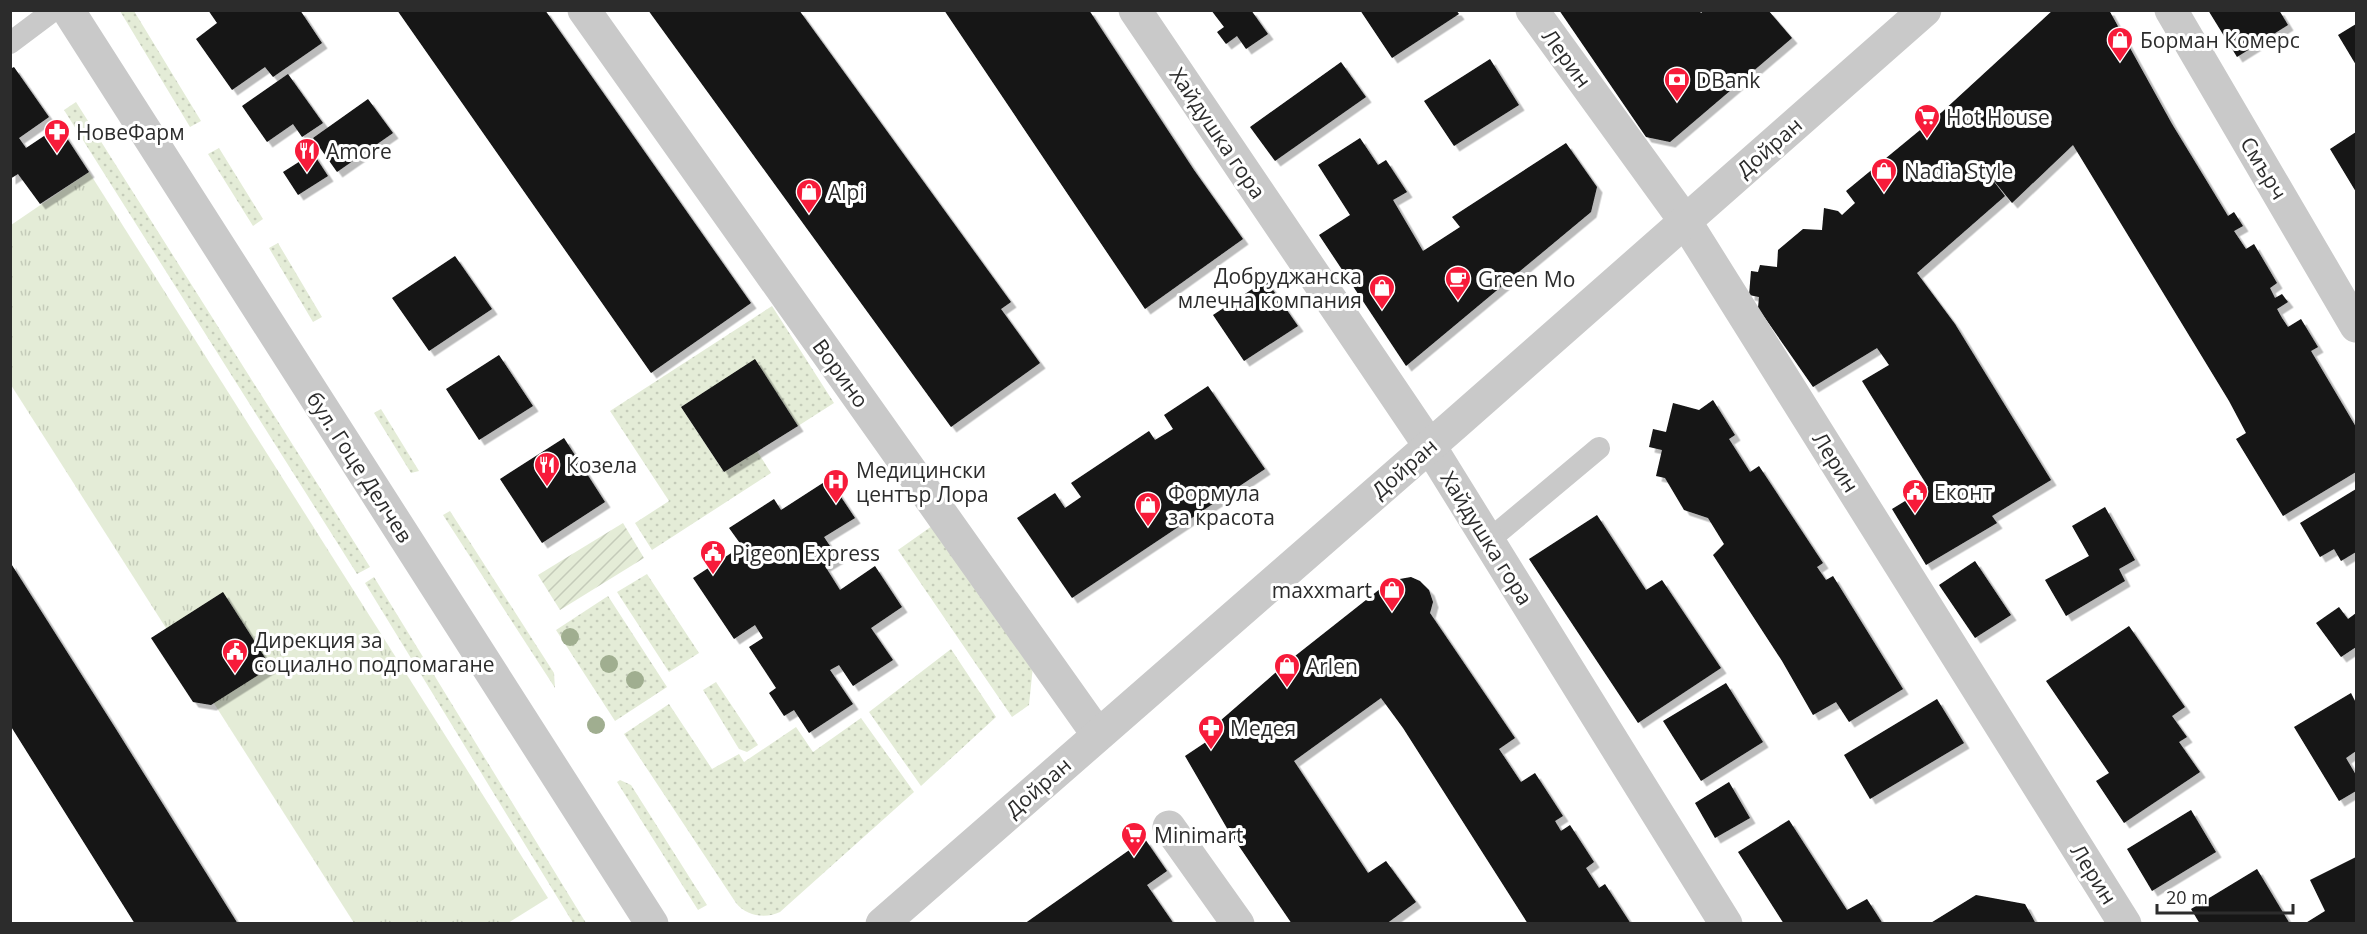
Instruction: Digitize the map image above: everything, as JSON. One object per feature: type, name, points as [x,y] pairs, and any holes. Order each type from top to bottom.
[{"type":"street","name":"бул. Гоце Делчев","points":[[68,10],[652,924]]},
{"type":"street","name":"Ворино","points":[[584,10],[1098,735]]},
{"type":"street","name":"Хайдушка гора","points":[[1135,10],[1430,445],[1726,924]]},
{"type":"street","name":"Лерин","points":[[1532,10],[1685,221],[2125,924]]},
{"type":"street","name":"Дойран","points":[[882,924],[1925,10]]},
{"type":"street","name":"Смърч","points":[[2171,10],[2356,326]]},
{"type":"street","points":[[1169,827],[1238,924]]},
{"type":"lane","points":[[10,43],[54,10]]},
{"type":"lane","points":[[1489,540],[1599,448]]},
{"type":"green space","points":[[120,11],[134,11],[201,121],[190,127]]},
{"type":"green space","points":[[76,102],[370,567],[357,574],[64,110]]},
{"type":"green space","points":[[219,148],[263,219],[253,226],[208,154]]},
{"type":"green space","points":[[89,172],[548,898],[508,923],[354,923],[11,385],[11,225]]},
{"type":"green space","points":[[278,243],[322,317],[313,322],[269,248]]},
{"type":"green space","points":[[772,306],[834,403],[798,426],[755,360],[681,407],[724,472],[757,451],[771,473],[652,550],[635,523],[669,501],[610,411]]},
{"type":"green space","points":[[381,409],[419,471],[411,473],[374,413]]},
{"type":"green space","points":[[450,511],[554,673],[555,688],[443,515]]},
{"type":"green space","points":[[623,523],[644,558],[560,610],[538,575]]},
{"type":"green space","points":[[932,526],[1033,666],[1029,705],[1012,717],[898,550]]},
{"type":"green space","points":[[647,574],[699,653],[669,672],[617,592]]},
{"type":"green space","points":[[374,577],[586,923],[573,923],[365,583]]},
{"type":"green space","points":[[608,596],[667,687],[615,721],[556,630]]},
{"type":"green space","points":[[951,649],[996,717],[921,786],[869,712]]},
{"type":"green space","points":[[716,682],[758,745],[747,752],[739,749],[703,690]]},
{"type":"green space","points":[[669,704],[712,769],[739,754],[744,762],[796,727],[813,752],[861,718],[914,792],[780,912],[763,916],[756,915],[745,911],[736,903],[624,734]]},
{"type":"green space","points":[[620,780],[631,785],[707,905],[698,910],[617,782]]},
{"type":"building","points":[[208,10],[300,10],[322,43],[273,77],[265,67],[232,90],[196,39],[217,23]]},
{"type":"building","points":[[397,10],[545,10],[751,303],[651,373]]},
{"type":"building","points":[[648,10],[799,10],[1011,302],[1001,309],[1040,363],[951,427]]},
{"type":"building","points":[[944,10],[1089,10],[1194,170],[1243,239],[1145,309]]},
{"type":"building","points":[[1211,10],[1251,10],[1268,34],[1246,49],[1237,36],[1226,44],[1217,32],[1224,27]]},
{"type":"building","points":[[1360,10],[1456,10],[1459,14],[1392,58]]},
{"type":"building","points":[[1559,10],[1699,10],[1701,13],[1704,10],[1768,10],[1792,38],[1670,142],[1646,137]]},
{"type":"building","points":[[2053,10],[2109,10],[2172,124],[2228,216],[2234,212],[2243,226],[2234,231],[2246,249],[2254,244],[2277,283],[2270,288],[2275,298],[2282,294],[2288,302],[2277,309],[2282,318],[2288,327],[2301,319],[2318,347],[2311,351],[2356,427],[2356,472],[2283,516],[2236,439],[2246,433],[2229,401],[2073,145],[2012,203],[1982,166],[2005,196],[1917,273],[1955,324],[2051,480],[1992,516],[1997,523],[1926,565],[1892,509],[1928,487],[1862,381],[1889,365],[1877,348],[1813,387],[1758,308],[1759,297],[1749,295],[1751,271],[1758,272],[1760,265],[1777,267],[1778,250],[1803,229],[1822,230],[1824,208],[1838,211],[1842,215],[1855,203],[1846,191],[1942,112]]},
{"type":"building","points":[[2208,10],[2279,10],[2288,25],[2237,57]]},
{"type":"building","points":[[2356,24],[2356,65],[2338,35]]},
{"type":"building","points":[[1490,59],[1519,105],[1454,146],[1424,101]]},
{"type":"building","points":[[1341,62],[1366,97],[1275,161],[1250,127]]},
{"type":"building","points":[[14,67],[49,117],[19,138],[26,148],[59,126],[89,172],[40,204],[18,174],[10,179],[10,69]]},
{"type":"building","points":[[288,74],[323,123],[302,137],[293,124],[267,142],[242,106]]},
{"type":"building","points":[[368,99],[393,133],[337,172],[313,138]]},
{"type":"building","points":[[2356,132],[2356,192],[2330,149]]},
{"type":"building","points":[[1360,138],[1378,165],[1386,160],[1407,192],[1393,200],[1423,251],[1460,227],[1452,217],[1566,143],[1597,187],[1591,212],[1406,366],[1319,235],[1350,215],[1318,165]]},
{"type":"building","points":[[313,153],[328,176],[298,195],[283,172]]},
{"type":"building","points":[[455,256],[492,309],[429,351],[392,298]]},
{"type":"building","points":[[1266,280],[1298,326],[1244,361],[1213,315]]},
{"type":"building","points":[[499,355],[533,406],[479,440],[446,389]]},
{"type":"building","points":[[755,359],[798,426],[724,472],[681,407]]},
{"type":"building","points":[[1208,386],[1265,469],[1072,598],[1017,518],[1055,493],[1065,508],[1081,497],[1071,483],[1149,431],[1155,440],[1173,429],[1164,415]]},
{"type":"building","points":[[1713,400],[1735,435],[1729,439],[1750,472],[1759,466],[1823,563],[1817,567],[1826,580],[1833,576],[1903,689],[1849,722],[1836,702],[1813,715],[1782,661],[1713,555],[1724,544],[1708,518],[1684,510],[1665,478],[1656,476],[1662,450],[1649,447],[1653,429],[1666,432],[1673,403],[1699,410]]},
{"type":"building","points":[[564,438],[605,502],[542,543],[500,479]]},
{"type":"building","points":[[829,479],[855,518],[824,537],[838,558],[825,566],[840,590],[875,566],[902,607],[871,628],[893,660],[853,686],[839,665],[830,670],[853,704],[809,733],[794,710],[784,716],[769,693],[776,688],[749,647],[763,638],[755,625],[734,639],[693,578],[742,546],[729,528],[774,499],[781,510]]},
{"type":"building","points":[[2356,489],[2356,552],[2341,561],[2334,549],[2320,557],[2300,523]]},
{"type":"building","points":[[2105,507],[2135,560],[2119,569],[2125,581],[2066,616],[2045,580],[2089,556],[2072,526]]},
{"type":"building","points":[[1597,515],[1646,590],[1662,580],[1721,668],[1638,723],[1529,559]]},
{"type":"building","points":[[1975,561],[2011,615],[1975,638],[1939,585]]},
{"type":"building","points":[[10,562],[238,924],[135,924],[10,725]]},
{"type":"building","points":[[1411,577],[1420,581],[1429,590],[1433,602],[1430,613],[1515,738],[1499,749],[1521,782],[1535,773],[1563,816],[1555,821],[1561,831],[1570,825],[1594,862],[1586,868],[1599,888],[1605,884],[1631,924],[1528,924],[1403,728],[1381,698],[1294,761],[1368,873],[1386,861],[1416,902],[1386,924],[1292,924],[1228,830],[1185,756],[1209,740],[1205,734],[1290,660],[1385,585],[1394,580]]},
{"type":"building","points":[[223,592],[271,667],[211,705],[193,702],[151,638]]},
{"type":"building","points":[[2339,607],[2348,619],[2356,613],[2356,647],[2341,657],[2316,623]]},
{"type":"building","points":[[2129,626],[2185,707],[2172,716],[2187,737],[2179,742],[2200,772],[2124,823],[2096,781],[2109,773],[2046,681]]},
{"type":"building","points":[[1726,683],[1763,742],[1701,781],[1663,721]]},
{"type":"building","points":[[2351,693],[2356,703],[2356,751],[2346,758],[2356,775],[2356,791],[2339,801],[2294,727]]},
{"type":"building","points":[[1937,699],[1964,743],[1870,799],[1844,755]]},
{"type":"building","points":[[1729,782],[1750,818],[1715,838],[1695,803]]},
{"type":"building","points":[[2191,810],[2216,852],[2152,891],[2127,849]]},
{"type":"building","points":[[1789,820],[1847,910],[1867,899],[1883,924],[1784,924],[1738,852]]},
{"type":"building","points":[[1145,839],[1167,871],[1147,885],[1174,924],[1024,924]]},
{"type":"building","points":[[2356,857],[2356,924],[2304,924],[2325,911],[2310,880]]},
{"type":"building","points":[[2257,869],[2290,924],[2200,924],[2191,909]]},
{"type":"building","points":[[1976,895],[2025,904],[2036,924],[1929,924]]},
{"type":"place","name":"Борман Комерс","points":[[2120,63]]},
{"type":"place","name":"DBank","points":[[1677,103]]},
{"type":"place","name":"Hot House","points":[[1927,140]]},
{"type":"place","name":"НовеФарм","points":[[57,155]]},
{"type":"place","name":"Amore","points":[[307,174]]},
{"type":"place","name":"Nadia Style","points":[[1884,194]]},
{"type":"place","name":"Alpi","points":[[809,215]]},
{"type":"place","name":"Green Mo","points":[[1458,302]]},
{"type":"place","name":"Добруджанска млечна компания","points":[[1382,311]]},
{"type":"place","name":"Козела","points":[[547,488]]},
{"type":"place","name":"Медицински център Лора","points":[[836,505]]},
{"type":"place","name":"Еконт","points":[[1915,515]]},
{"type":"place","name":"Формула за красота","points":[[1148,528]]},
{"type":"place","name":"Pigeon Express","points":[[713,576]]},
{"type":"place","name":"maxxmart","points":[[1392,613]]},
{"type":"place","name":"Дирекция за социално подпомагане","points":[[235,675]]},
{"type":"place","name":"Arlen","points":[[1287,689]]},
{"type":"place","name":"Медея","points":[[1211,751]]},
{"type":"place","name":"Minimart","points":[[1134,858]]}]
